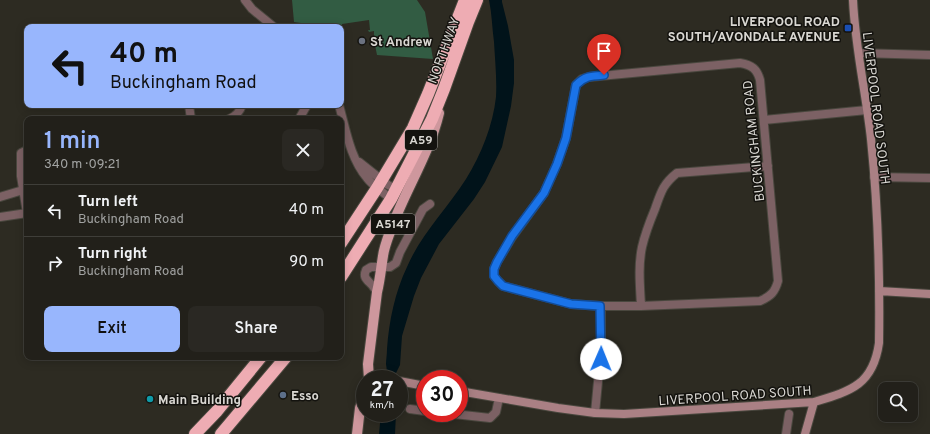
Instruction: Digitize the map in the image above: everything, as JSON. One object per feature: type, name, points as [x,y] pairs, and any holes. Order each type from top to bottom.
[{"type":"highway","name":"NORTHWAY","points":[[344,270],[387,188],[428,94],[465,0]]},
{"type":"highway","name":"NORTHWAY","points":[[344,239],[412,158],[432,119],[477,0]]},
{"type":"highway","points":[[195,434],[217,411],[259,360]]},
{"type":"highway","points":[[221,434],[283,360]]},
{"type":"main road","name":"LIVERPOOL ROAD SOUTH","points":[[468,393],[595,413],[632,414],[814,402],[843,393],[856,387],[864,380],[869,374],[876,358],[878,347],[878,242],[874,177],[867,110],[854,23],[853,0]]},
{"type":"main road","name":"A5147","points":[[368,370],[377,292],[383,255],[390,231],[422,160],[437,122],[444,89]]},
{"type":"main road","points":[[879,291],[930,294]]},
{"type":"main road","points":[[805,434],[814,402]]},
{"type":"main road","points":[[357,434],[358,422]]},
{"type":"street","points":[[245,0],[252,9],[270,24]]},
{"type":"street","points":[[858,53],[930,54]]},
{"type":"street","name":"BUCKINGHAM ROAD","points":[[740,63],[748,64],[758,73],[760,80],[768,166],[778,281],[776,288],[772,293],[767,298],[760,301],[641,306],[571,304],[503,286],[494,276],[494,269],[497,262],[512,236],[544,193],[557,164],[566,138],[576,85],[582,79],[589,77],[740,63]]},
{"type":"street","points":[[234,116],[241,108]]},
{"type":"street","points":[[764,120],[867,110]]},
{"type":"street","points":[[344,124],[355,160],[387,188]]},
{"type":"street","points":[[24,152],[21,153],[21,176],[24,196]]},
{"type":"street","points":[[641,306],[640,270],[642,248],[647,229],[663,187],[669,179],[677,172],[768,166]]},
{"type":"street","points":[[874,177],[930,178]]},
{"type":"street","points":[[0,197],[23,190]]},
{"type":"street","points":[[377,292],[365,277],[366,270],[371,267],[390,267],[396,262],[423,209],[430,204]]},
{"type":"street","points":[[0,217],[24,213]]},
{"type":"street","points":[[595,413],[601,350],[600,306]]},
{"type":"street","points":[[468,416],[490,418],[496,412],[499,398]]},
{"type":"street","points":[[410,409],[416,409]]},
{"type":"street","points":[[786,434],[789,414]]},
{"type":"green space","points":[[292,0],[417,0],[425,12],[433,59],[377,55],[375,45],[382,44],[382,36],[374,37],[374,31],[369,32],[369,20],[342,24],[308,24],[294,22]]},
{"type":"shaded area","points":[[489,0],[502,0],[514,60],[514,83],[511,106],[502,147],[485,182],[474,199],[439,244],[421,278],[402,336],[400,365],[398,370],[387,370],[386,362],[389,328],[393,307],[403,277],[419,244],[459,190],[486,140],[496,97],[496,76]]},
{"type":"shaded area","points":[[380,422],[396,422],[395,434],[379,434]]},
{"type":"place","name":"LIVERPOOL ROAD SOUTH/AVONDALE AVENUE","points":[[848,28]]},
{"type":"place","name":"St Andrew","points":[[362,41]]},
{"type":"place","name":"Esso","points":[[283,395]]},
{"type":"place","name":"Main Building","points":[[150,399]]},
{"type":"route","points":[[601,359],[600,306],[571,304],[503,286],[494,276],[494,269],[512,236],[544,193],[557,164],[566,138],[576,85],[582,79],[604,75]]}]
